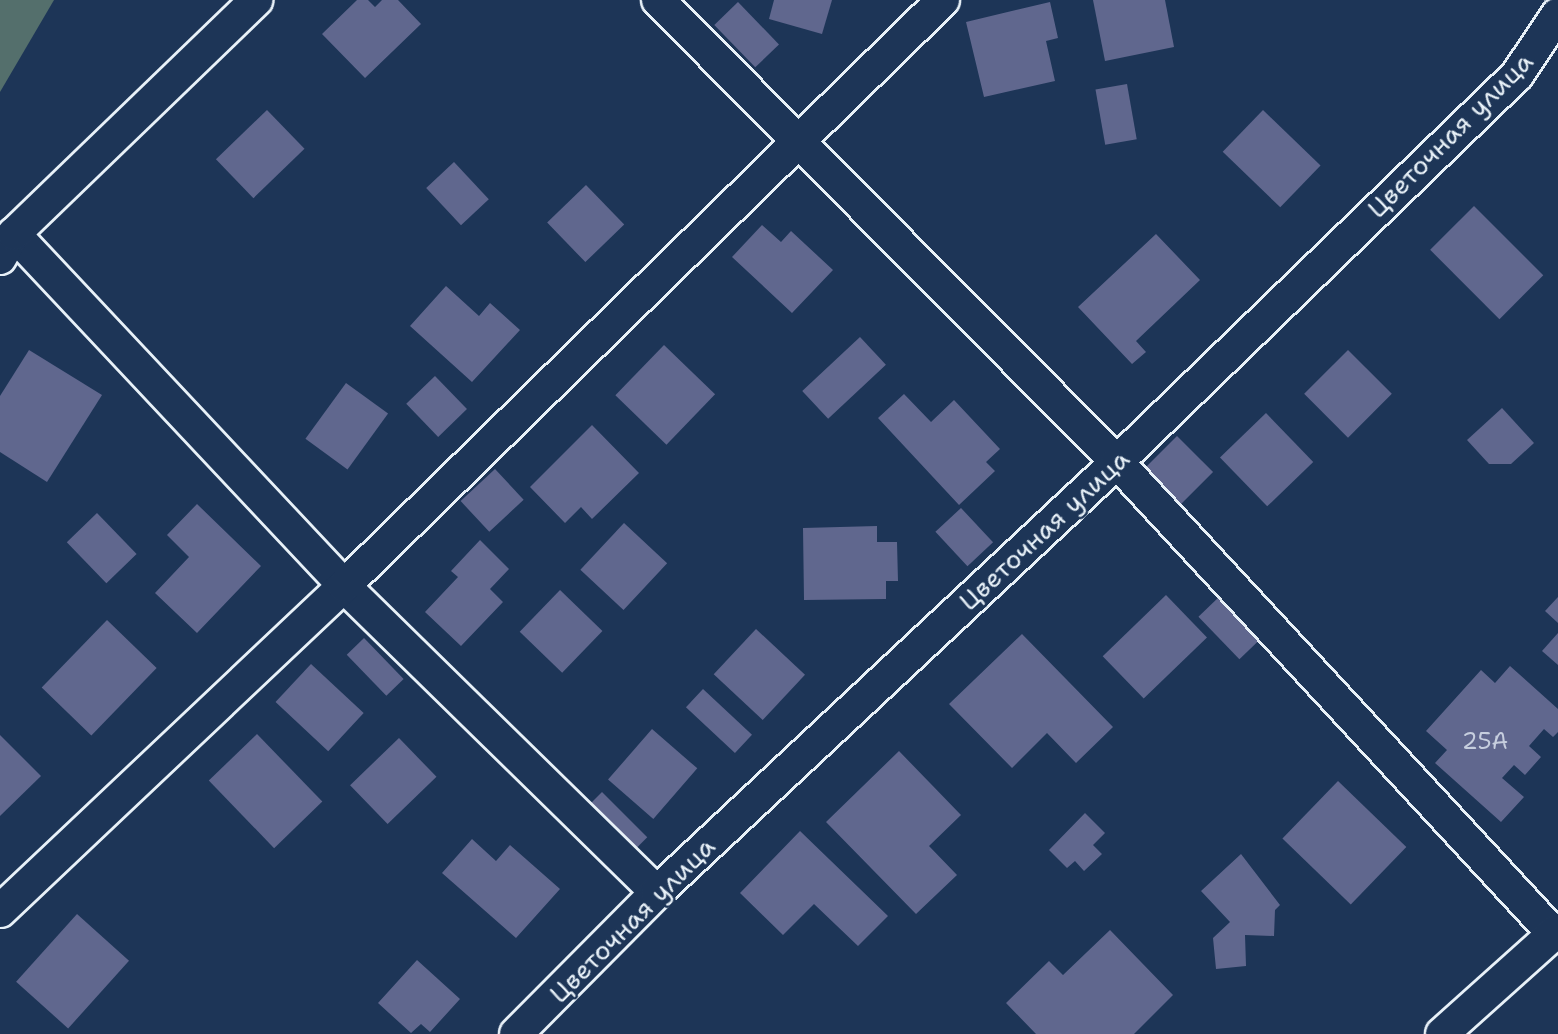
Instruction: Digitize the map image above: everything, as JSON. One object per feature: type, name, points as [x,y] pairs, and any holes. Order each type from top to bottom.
[{"type":"lane","points":[[256,0],[7,246],[344,586],[657,892]]},
{"type":"lane","points":[[657,0],[1116,462],[1556,932],[1442,1034]]},
{"type":"lane","points":[[0,911],[344,586],[943,0]]},
{"type":"lane","name":"Цветочная улица","points":[[516,1034],[657,892],[1116,462],[1517,75],[1558,15]]},
{"type":"green space","points":[[0,0],[54,0],[0,92]]},
{"type":"building","points":[[357,0],[368,0],[375,7],[382,0],[398,0],[421,24],[365,78],[322,34]]},
{"type":"building","points":[[774,0],[832,0],[822,34],[769,19]]},
{"type":"building","points":[[1093,0],[1165,0],[1174,47],[1105,61]]},
{"type":"building","points":[[738,2],[779,44],[755,67],[714,25]]},
{"type":"building","points":[[1050,2],[1058,38],[1046,41],[1055,81],[984,97],[966,22]]},
{"type":"building","points":[[1127,84],[1137,139],[1105,145],[1095,90]]},
{"type":"building","points":[[267,110],[305,149],[253,198],[216,159]]},
{"type":"building","points":[[1263,110],[1321,166],[1280,207],[1223,152]]},
{"type":"building","points":[[454,162],[489,199],[461,225],[426,188]]},
{"type":"building","points":[[586,185],[624,225],[585,262],[547,223]]},
{"type":"building","points":[[1474,206],[1543,275],[1499,319],[1430,250]]},
{"type":"building","points":[[762,225],[781,242],[791,231],[833,270],[792,313],[732,257]]},
{"type":"building","points":[[1156,234],[1200,280],[1136,341],[1146,352],[1132,364],[1078,307]]},
{"type":"building","points":[[446,286],[479,316],[490,303],[520,330],[472,382],[410,326]]},
{"type":"building","points":[[860,337],[886,365],[828,419],[802,391]]},
{"type":"building","points":[[664,345],[715,394],[666,445],[615,395]]},
{"type":"building","points":[[29,350],[102,395],[47,482],[0,452],[0,396]]},
{"type":"building","points":[[1348,350],[1392,394],[1348,438],[1304,394]]},
{"type":"building","points":[[435,376],[467,409],[438,437],[406,404]]},
{"type":"building","points":[[346,383],[388,414],[348,469],[305,439]]},
{"type":"building","points":[[904,394],[931,422],[954,400],[1000,449],[986,462],[995,471],[959,505],[878,418]]},
{"type":"building","points":[[1502,408],[1534,443],[1511,464],[1489,464],[1467,440]]},
{"type":"building","points":[[1266,413],[1313,462],[1267,506],[1220,457]]},
{"type":"building","points":[[592,425],[639,473],[592,519],[581,507],[565,523],[530,487]]},
{"type":"building","points":[[1177,436],[1213,472],[1176,509],[1140,473]]},
{"type":"building","points":[[495,469],[524,500],[489,532],[461,501]]},
{"type":"building","points":[[197,504],[261,566],[197,633],[155,593],[189,557],[167,535]]},
{"type":"building","points":[[961,508],[993,542],[967,566],[935,532]]},
{"type":"building","points":[[97,513],[137,554],[106,583],[67,542]]},
{"type":"building","points":[[624,523],[667,563],[624,610],[580,570]]},
{"type":"building","points":[[877,526],[877,542],[897,542],[898,581],[886,581],[886,599],[804,600],[803,528]]},
{"type":"building","points":[[480,540],[509,569],[490,589],[503,602],[461,646],[425,612],[458,577],[451,571]]},
{"type":"building","points":[[560,590],[602,631],[562,673],[520,632]]},
{"type":"building","points":[[1166,595],[1207,637],[1144,699],[1103,656]]},
{"type":"building","points":[[1220,596],[1261,638],[1239,659],[1198,617]]},
{"type":"building","points":[[1558,597],[1558,623],[1545,611]]},
{"type":"building","points":[[107,620],[157,668],[91,736],[42,688]]},
{"type":"building","points":[[756,629],[805,675],[763,720],[714,674]]},
{"type":"building","points":[[1558,633],[1558,665],[1542,651]]},
{"type":"building","points":[[1022,634],[1113,727],[1076,763],[1047,733],[1012,768],[949,704]]},
{"type":"building","points":[[364,638],[404,679],[386,696],[347,655]]},
{"type":"building","points":[[311,664],[364,713],[328,751],[276,702]]},
{"type":"building","points":[[1510,666],[1558,709],[1558,732],[1553,737],[1544,729],[1529,746],[1541,757],[1525,775],[1514,765],[1502,778],[1524,797],[1501,822],[1435,763],[1447,750],[1426,731],[1481,670],[1495,683]]},
{"type":"building","points":[[703,689],[752,735],[735,753],[686,707]]},
{"type":"building","points":[[652,729],[697,768],[653,819],[608,780]]},
{"type":"building","points":[[257,734],[322,802],[274,848],[209,781]]},
{"type":"building","points":[[0,735],[41,776],[0,816]]},
{"type":"building","points":[[399,738],[437,777],[388,824],[350,785]]},
{"type":"building","points":[[899,751],[961,815],[929,846],[957,875],[916,914],[826,822]]},
{"type":"building","points":[[1338,781],[1406,847],[1351,905],[1282,839]]},
{"type":"building","points":[[602,792],[647,837],[630,855],[584,810]]},
{"type":"building","points":[[1085,813],[1105,833],[1093,845],[1102,854],[1084,871],[1075,861],[1067,868],[1049,850]]},
{"type":"building","points":[[800,831],[888,916],[858,946],[814,904],[783,935],[740,893]]},
{"type":"building","points":[[472,839],[496,861],[510,845],[560,889],[516,938],[442,873]]},
{"type":"building","points":[[1241,854],[1280,905],[1275,910],[1274,936],[1245,935],[1246,966],[1216,969],[1213,938],[1230,922],[1201,891]]},
{"type":"building","points":[[77,914],[129,961],[68,1028],[16,982]]},
{"type":"building","points":[[1110,930],[1173,995],[1134,1034],[1036,1034],[1006,1003],[1049,961],[1063,975]]},
{"type":"building","points":[[417,960],[460,999],[430,1032],[421,1024],[411,1033],[378,1003]]}]
